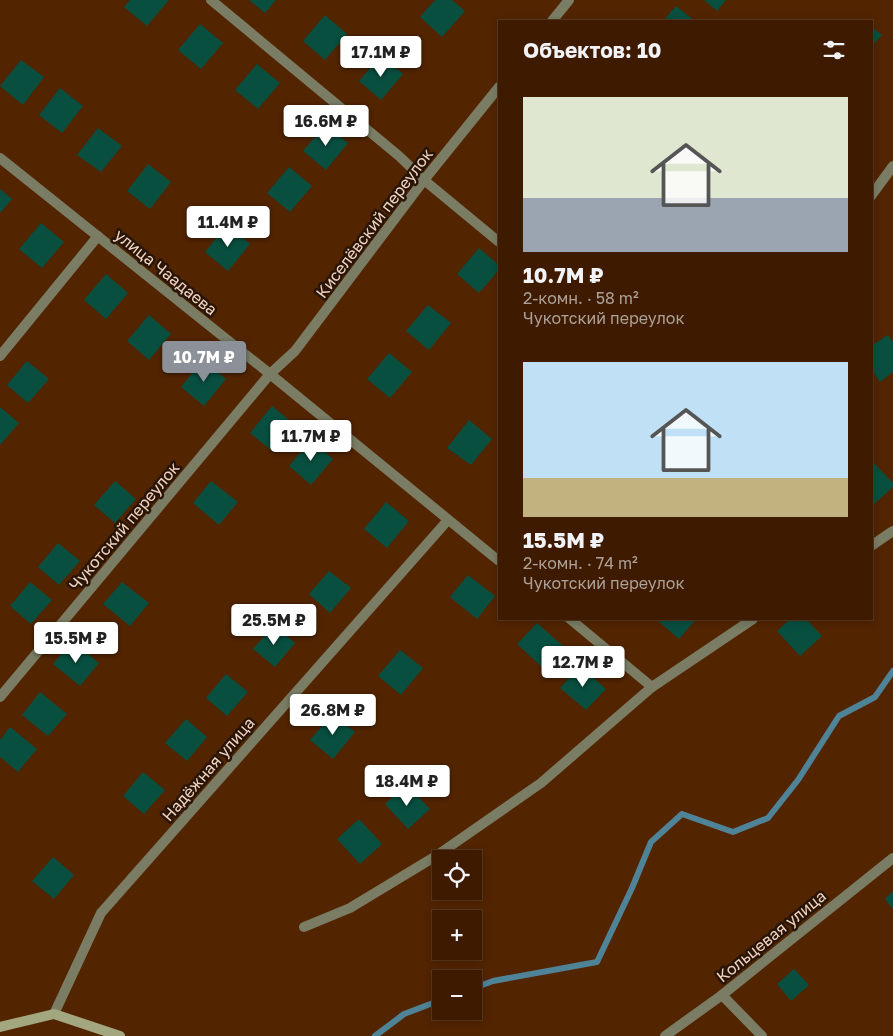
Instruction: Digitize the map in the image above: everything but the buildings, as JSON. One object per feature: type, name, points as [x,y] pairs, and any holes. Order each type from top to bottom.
[{"type":"main road","points":[[0,1027],[54,1014],[120,1036]]},
{"type":"street","points":[[211,0],[400,156],[424,180],[498,241]]},
{"type":"street","points":[[553,20],[569,0]]},
{"type":"street","name":"Киселёвский переулок","points":[[270,374],[295,351],[424,180],[498,88]]},
{"type":"street","name":"улица Чаадаева","points":[[0,158],[270,374],[498,560]]},
{"type":"street","points":[[873,193],[893,166]]},
{"type":"street","points":[[0,356],[98,236]]},
{"type":"street","name":"Чукотский переулок","points":[[0,698],[270,374]]},
{"type":"street","name":"Надёжная улица","points":[[54,1014],[102,913],[448,520]]},
{"type":"street","points":[[873,543],[893,531]]},
{"type":"street","points":[[571,620],[652,687]]},
{"type":"street","points":[[304,928],[350,908],[436,856],[541,783],[652,687],[752,620]]},
{"type":"street","name":"Кольцевая улица","points":[[666,1036],[722,995],[893,858]]},
{"type":"street","points":[[722,995],[762,1036]]},
{"type":"waterway","points":[[482,985],[493,981],[597,962],[632,888],[651,842],[682,814],[733,832],[768,818],[798,780],[839,716],[875,697],[893,671]]},
{"type":"waterway","points":[[375,1036],[404,1014],[432,1003]]}]
